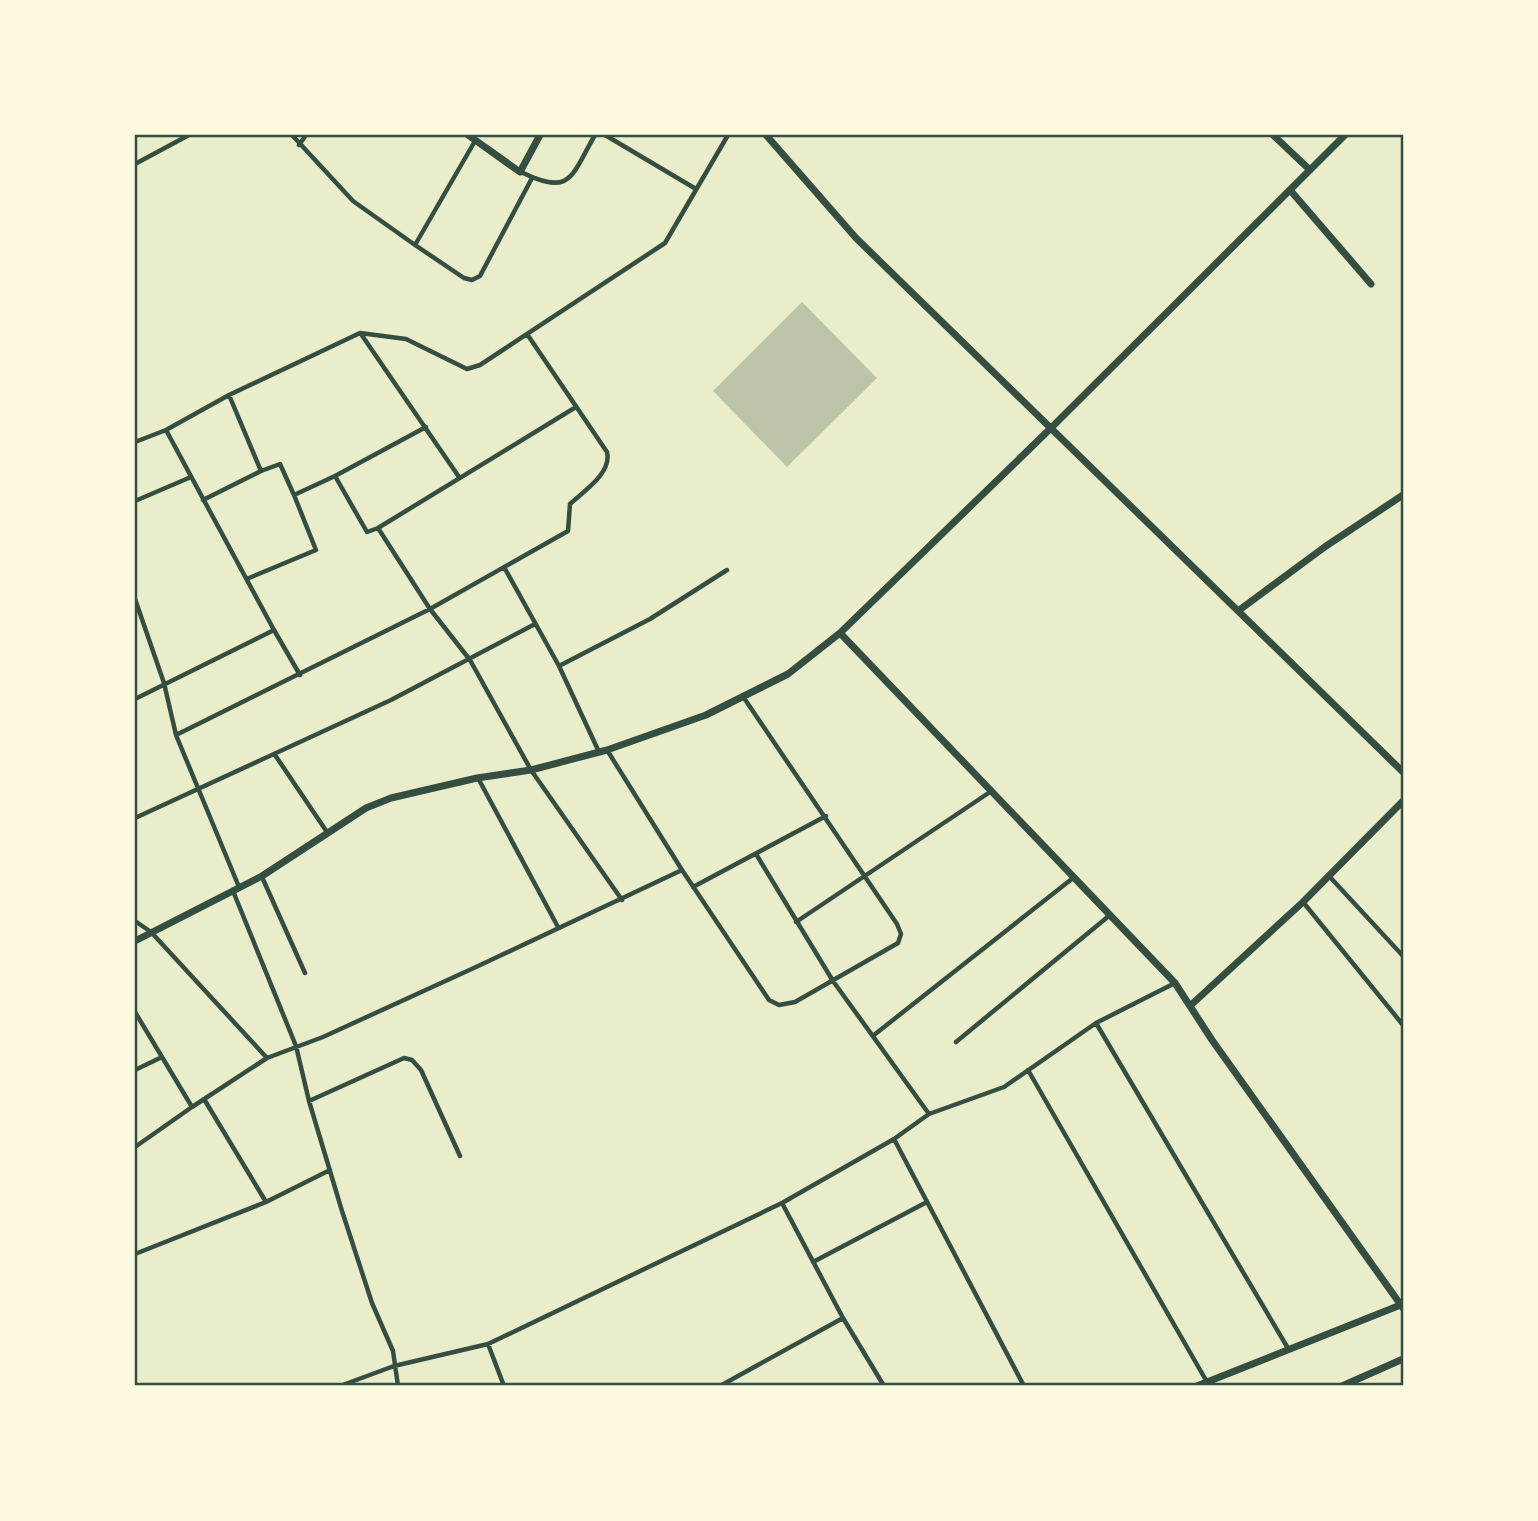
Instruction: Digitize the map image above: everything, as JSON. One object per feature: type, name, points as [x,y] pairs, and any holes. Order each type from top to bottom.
[{"type":"street","points":[[468,135],[520,172],[540,135]]},
{"type":"street","points":[[766,135],[856,238],[1403,772]]},
{"type":"street","points":[[1273,135],[1310,170]]},
{"type":"street","points":[[135,941],[262,876],[366,808],[391,798],[477,778],[531,770],[603,751],[706,715],[788,674],[840,633],[1051,428],[1345,135]]},
{"type":"street","points":[[1290,190],[1371,284]]},
{"type":"street","points":[[1238,611],[1326,546],[1403,495]]},
{"type":"street","points":[[840,633],[1175,983],[1212,1040],[1403,1306],[1197,1386]]},
{"type":"street","points":[[1191,1005],[1303,902],[1403,801]]},
{"type":"street","points":[[1342,1386],[1400,1361],[1403,1371]]},
{"type":"lane","points":[[135,164],[188,135]]},
{"type":"lane","points":[[292,135],[353,201],[464,278],[472,280],[480,276],[532,178]]},
{"type":"lane","points":[[299,145],[306,135]]},
{"type":"lane","points":[[520,172],[555,185],[563,184],[571,177],[595,135]]},
{"type":"lane","points":[[605,135],[696,189]]},
{"type":"lane","points":[[135,442],[166,430],[229,395],[360,333],[406,340],[467,369],[480,365],[665,243],[727,135]]},
{"type":"lane","points":[[415,245],[475,141]]},
{"type":"lane","points":[[360,333],[459,477]]},
{"type":"lane","points":[[176,736],[300,676],[568,531],[570,504],[606,469],[609,460],[607,452],[527,334]]},
{"type":"lane","points":[[229,395],[261,471]]},
{"type":"lane","points":[[335,476],[367,532],[378,528],[576,407]]},
{"type":"lane","points":[[294,495],[426,427]]},
{"type":"lane","points":[[166,430],[300,676]]},
{"type":"lane","points":[[203,500],[280,464],[316,550],[249,578]]},
{"type":"lane","points":[[135,501],[191,477]]},
{"type":"lane","points":[[378,528],[430,608],[470,660],[531,770],[622,900]]},
{"type":"lane","points":[[504,567],[603,751],[769,1000],[779,1005],[795,1002],[833,981],[898,943],[901,934],[897,923],[826,816],[744,698]]},
{"type":"lane","points":[[559,666],[650,619],[727,570]]},
{"type":"lane","points":[[135,599],[138,616],[164,683],[176,736],[296,1046],[309,1101],[372,1303],[393,1351],[398,1386]]},
{"type":"lane","points":[[135,818],[275,755],[470,660],[535,624]]},
{"type":"lane","points":[[135,699],[275,630]]},
{"type":"lane","points":[[275,755],[327,832]]},
{"type":"lane","points":[[477,778],[558,927]]},
{"type":"lane","points":[[796,922],[990,792]]},
{"type":"lane","points":[[693,887],[826,816]]},
{"type":"lane","points":[[756,854],[833,981],[929,1114]]},
{"type":"lane","points":[[135,1147],[267,1058],[465,973],[682,870]]},
{"type":"lane","points":[[262,876],[305,973]]},
{"type":"lane","points":[[1329,876],[1403,956]]},
{"type":"lane","points":[[874,1035],[1073,878]]},
{"type":"lane","points":[[1303,902],[1403,1025]]},
{"type":"lane","points":[[956,1042],[1111,915]]},
{"type":"lane","points":[[135,921],[151,932],[267,1058]]},
{"type":"lane","points":[[340,1386],[394,1366],[488,1344],[782,1203],[894,1139],[929,1114],[1004,1087],[1096,1023],[1175,983]]},
{"type":"lane","points":[[135,1012],[160,1058],[192,1107]]},
{"type":"lane","points":[[1096,1023],[1289,1350]]},
{"type":"lane","points":[[135,1070],[160,1058]]},
{"type":"lane","points":[[309,1101],[404,1058],[412,1060],[422,1070],[460,1156]]},
{"type":"lane","points":[[1028,1070],[1206,1382]]},
{"type":"lane","points":[[205,1099],[266,1202]]},
{"type":"lane","points":[[894,1139],[1024,1386]]},
{"type":"lane","points":[[135,1254],[266,1202],[330,1170]]},
{"type":"lane","points":[[813,1262],[927,1202]]},
{"type":"lane","points":[[782,1203],[843,1318],[884,1386]]},
{"type":"lane","points":[[720,1386],[843,1318]]},
{"type":"lane","points":[[488,1344],[504,1386]]},
{"type":"building","points":[[802,302],[877,378],[787,467],[713,391]]}]
